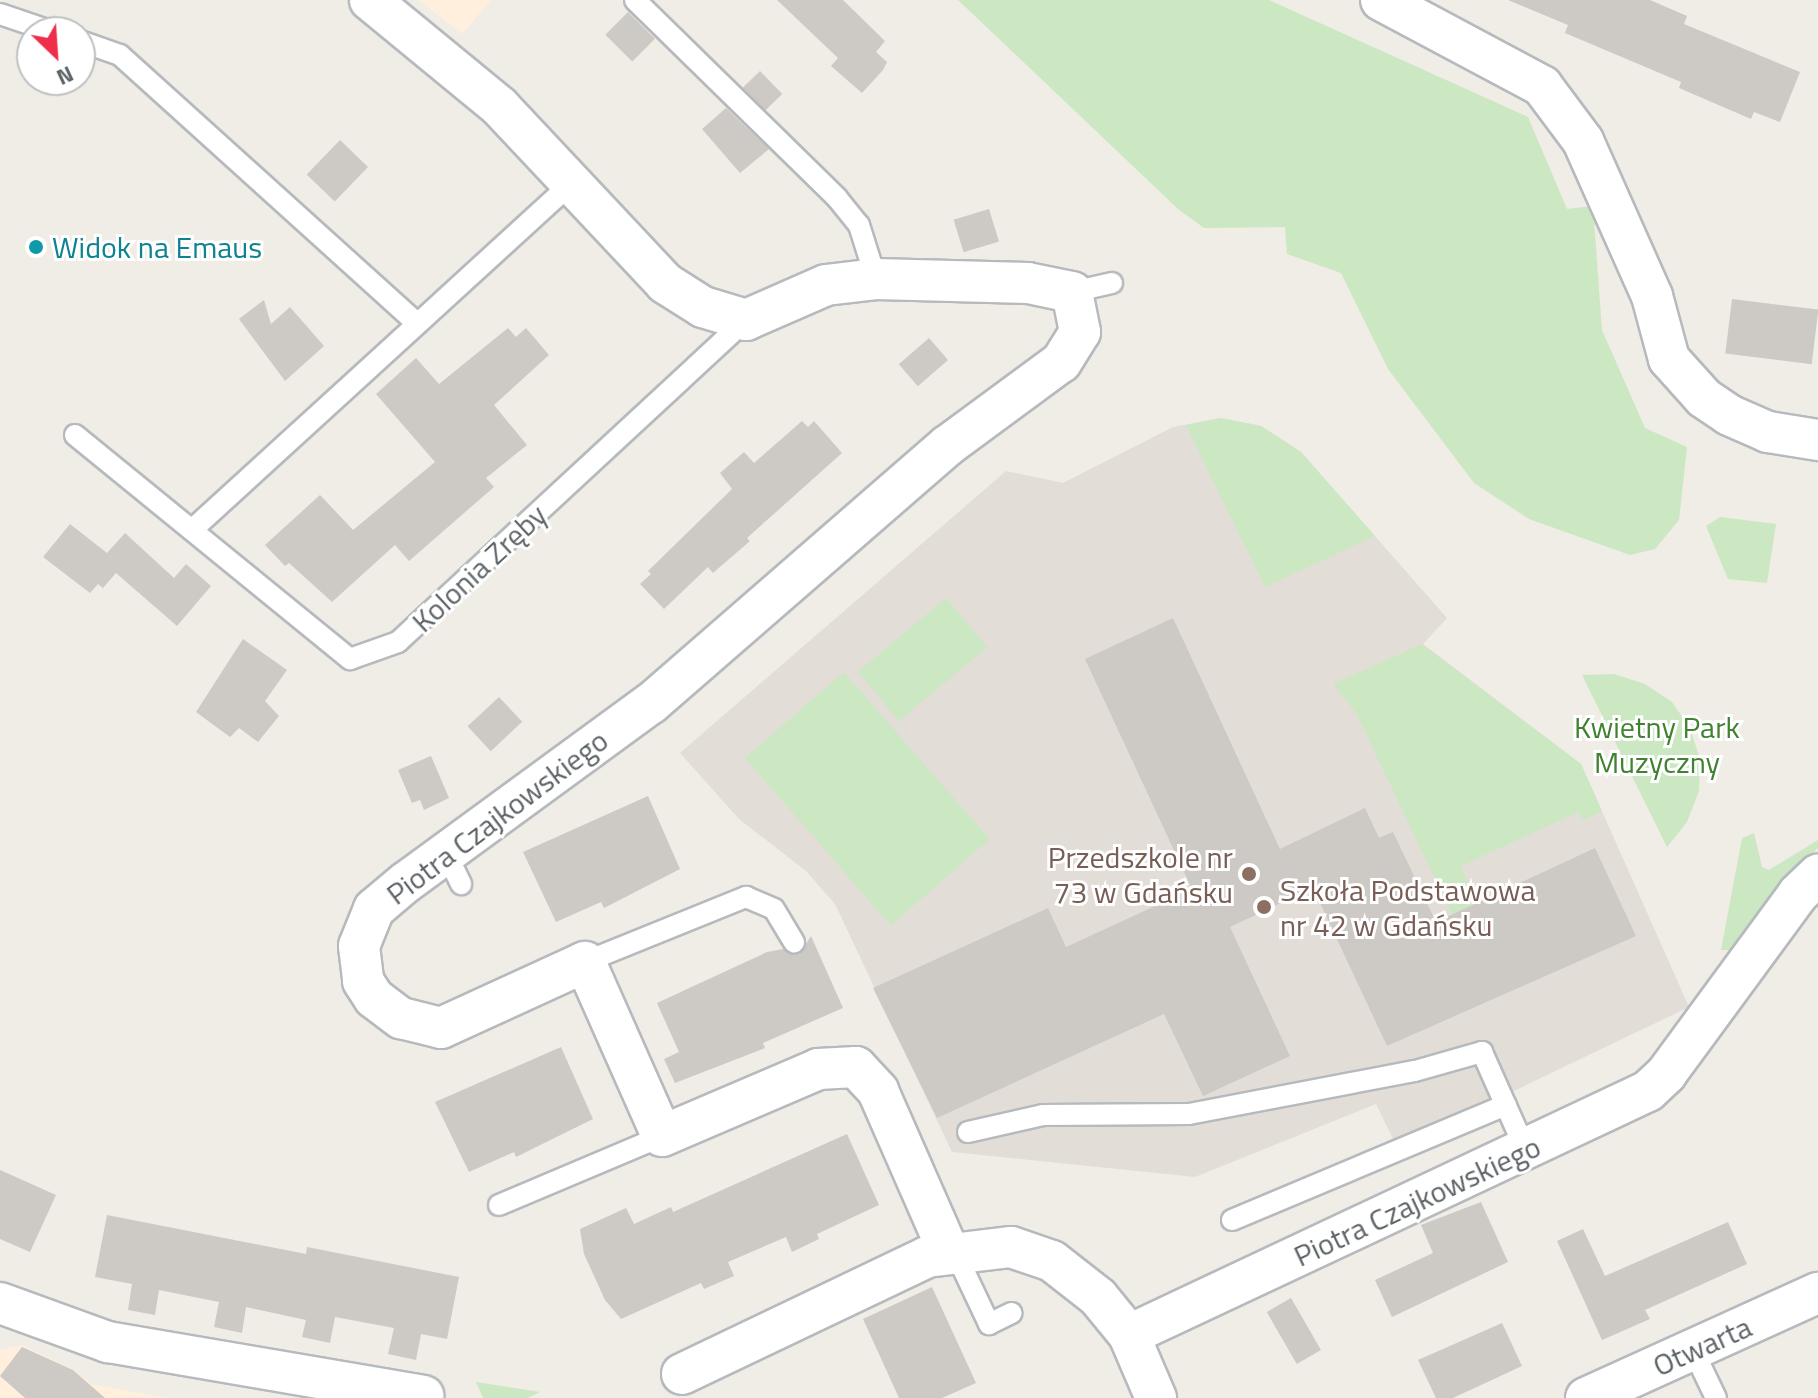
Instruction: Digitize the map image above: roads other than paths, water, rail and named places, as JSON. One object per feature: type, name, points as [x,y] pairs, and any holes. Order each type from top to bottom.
[{"type":"street","points":[[370,0],[499,106],[574,181],[665,283],[703,307],[746,320]]},
{"type":"street","points":[[1381,0],[1542,86],[1583,141],[1652,296],[1669,359],[1704,398],[1729,415],[1768,432],[1818,440]]},
{"type":"street","name":"Kolonia Zręby","points":[[746,320],[826,285],[876,279],[1047,284],[1072,292]]},
{"type":"street","name":"Piotra Czajkowskiego","points":[[585,962],[441,1028],[389,1011],[363,981],[359,946],[374,909],[453,868],[651,703],[947,446],[1061,362],[1080,332],[1072,292]]},
{"type":"street","name":"Piotra Czajkowskiego","points":[[1129,1335],[1648,1091],[1666,1074],[1798,894],[1818,875]]},
{"type":"street","points":[[585,962],[662,1136],[818,1069],[856,1067],[878,1091],[952,1253]]},
{"type":"street","points":[[680,1386],[872,1279],[952,1253],[1011,1247],[1052,1261],[1086,1284],[1129,1335],[1156,1398]]},
{"type":"street","name":"Otwarta","points":[[1586,1398],[1818,1293]]},
{"type":"street","points":[[0,1303],[108,1342],[423,1396]]},
{"type":"lane","points":[[635,0],[837,198],[859,225],[876,279]]},
{"type":"lane","points":[[96,47],[120,55],[415,322]]},
{"type":"lane","points":[[194,528],[415,322],[574,181]]},
{"type":"lane","points":[[1072,292],[1112,283]]},
{"type":"lane","name":"Kolonia Zręby","points":[[75,435],[194,528],[350,659],[398,642],[746,320]]},
{"type":"lane","points":[[585,962],[746,897],[774,909],[794,942]]},
{"type":"lane","points":[[968,1132],[1043,1115],[1189,1114],[1415,1071],[1482,1052],[1526,1151]]},
{"type":"lane","points":[[1232,1220],[1506,1105]]},
{"type":"lane","points":[[499,1205],[662,1136]]},
{"type":"lane","points":[[952,1253],[989,1324],[1012,1313]]},
{"type":"lane","points":[[1693,1350],[1716,1398]]},
{"type":"place","name":"Widok na Emaus","points":[[36,247]]},
{"type":"place","name":"Przedszkole nr 73 w Gdańsku","points":[[1249,874]]},
{"type":"place","name":"Szkoła Podstawowa nr 42 w Gdańsku","points":[[1264,907]]},
{"type":"park label","name":"Kwietny Park Muzyczny","points":[[1657,744]]}]
